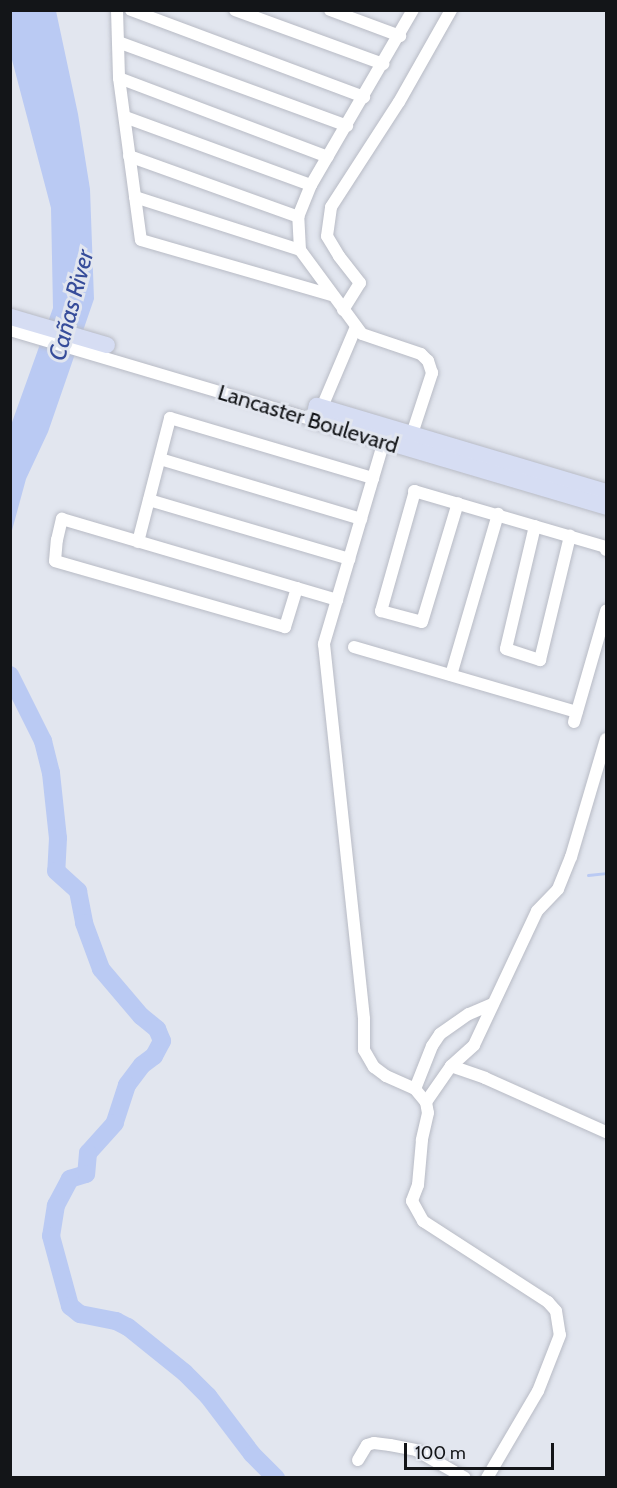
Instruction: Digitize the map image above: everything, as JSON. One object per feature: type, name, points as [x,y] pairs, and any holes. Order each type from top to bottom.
[{"type":"street","points":[[117,10],[119,78],[141,240],[331,295]]},
{"type":"street","points":[[131,10],[364,97]]},
{"type":"street","points":[[236,10],[383,64]]},
{"type":"street","points":[[330,10],[400,36]]},
{"type":"street","points":[[409,441],[432,373],[428,361],[421,354],[362,334],[300,250],[298,217],[311,185],[400,36],[413,10]]},
{"type":"street","points":[[343,310],[360,283],[327,236],[331,207],[399,102],[451,10]]},
{"type":"street","points":[[118,42],[347,126]]},
{"type":"street","points":[[119,78],[328,157]]},
{"type":"street","points":[[125,117],[311,185]]},
{"type":"street","points":[[129,156],[298,217]]},
{"type":"street","points":[[135,197],[300,250]]},
{"type":"street","name":"Lancaster Boulevard","points":[[11,317],[105,351]]},
{"type":"street","points":[[317,411],[356,327]]},
{"type":"street","name":"Lancaster Boulevard","points":[[10,330],[105,351],[317,411],[606,507]]},
{"type":"street","name":"Lancaster Boulevard","points":[[317,411],[384,441],[409,441],[606,492]]},
{"type":"street","points":[[138,542],[170,418],[373,478]]},
{"type":"street","points":[[384,441],[324,644],[344,852],[364,1020],[364,1050],[374,1067],[386,1076],[415,1089],[426,1102],[428,1113],[422,1140],[418,1185],[412,1201],[423,1221],[529,1289],[556,1311],[560,1335],[538,1392],[488,1478]]},
{"type":"street","points":[[160,459],[361,519]]},
{"type":"street","points":[[458,503],[422,622],[381,611],[415,491],[498,514],[570,536],[605,547],[606,550]]},
{"type":"street","points":[[149,500],[349,560]]},
{"type":"street","points":[[451,675],[498,514]]},
{"type":"street","points":[[297,588],[285,627],[55,561],[62,519],[138,542],[297,588],[337,600]]},
{"type":"street","points":[[535,526],[506,649],[540,660],[570,536]]},
{"type":"street","points":[[354,647],[451,675],[575,717],[603,632],[606,611]]},
{"type":"street","points":[[426,1102],[451,1066],[474,1046],[537,911],[558,889],[571,857],[606,740]]},
{"type":"street","points":[[415,1089],[432,1046],[440,1034],[469,1014],[493,1004]]},
{"type":"street","points":[[451,1066],[485,1078],[606,1132]]},
{"type":"street","points":[[358,1460],[367,1445],[374,1443],[417,1450],[451,1473],[465,1478]]},
{"type":"water","name":"Cañas River","points":[[11,11],[56,11],[78,114],[90,189],[94,299],[48,432],[26,479],[11,534],[11,425],[53,308],[51,208],[11,56]]},
{"type":"waterway","points":[[10,675],[43,741],[51,773],[58,838],[56,871],[78,891],[84,923],[101,969],[141,1016],[157,1029],[162,1041],[154,1056],[142,1065],[127,1085],[115,1123],[88,1153],[86,1174],[70,1179],[56,1205],[51,1236],[70,1306],[80,1314],[116,1321],[128,1327],[185,1373],[208,1396],[252,1454],[276,1478]]},
{"type":"waterway","points":[[588,875],[606,873]]}]
